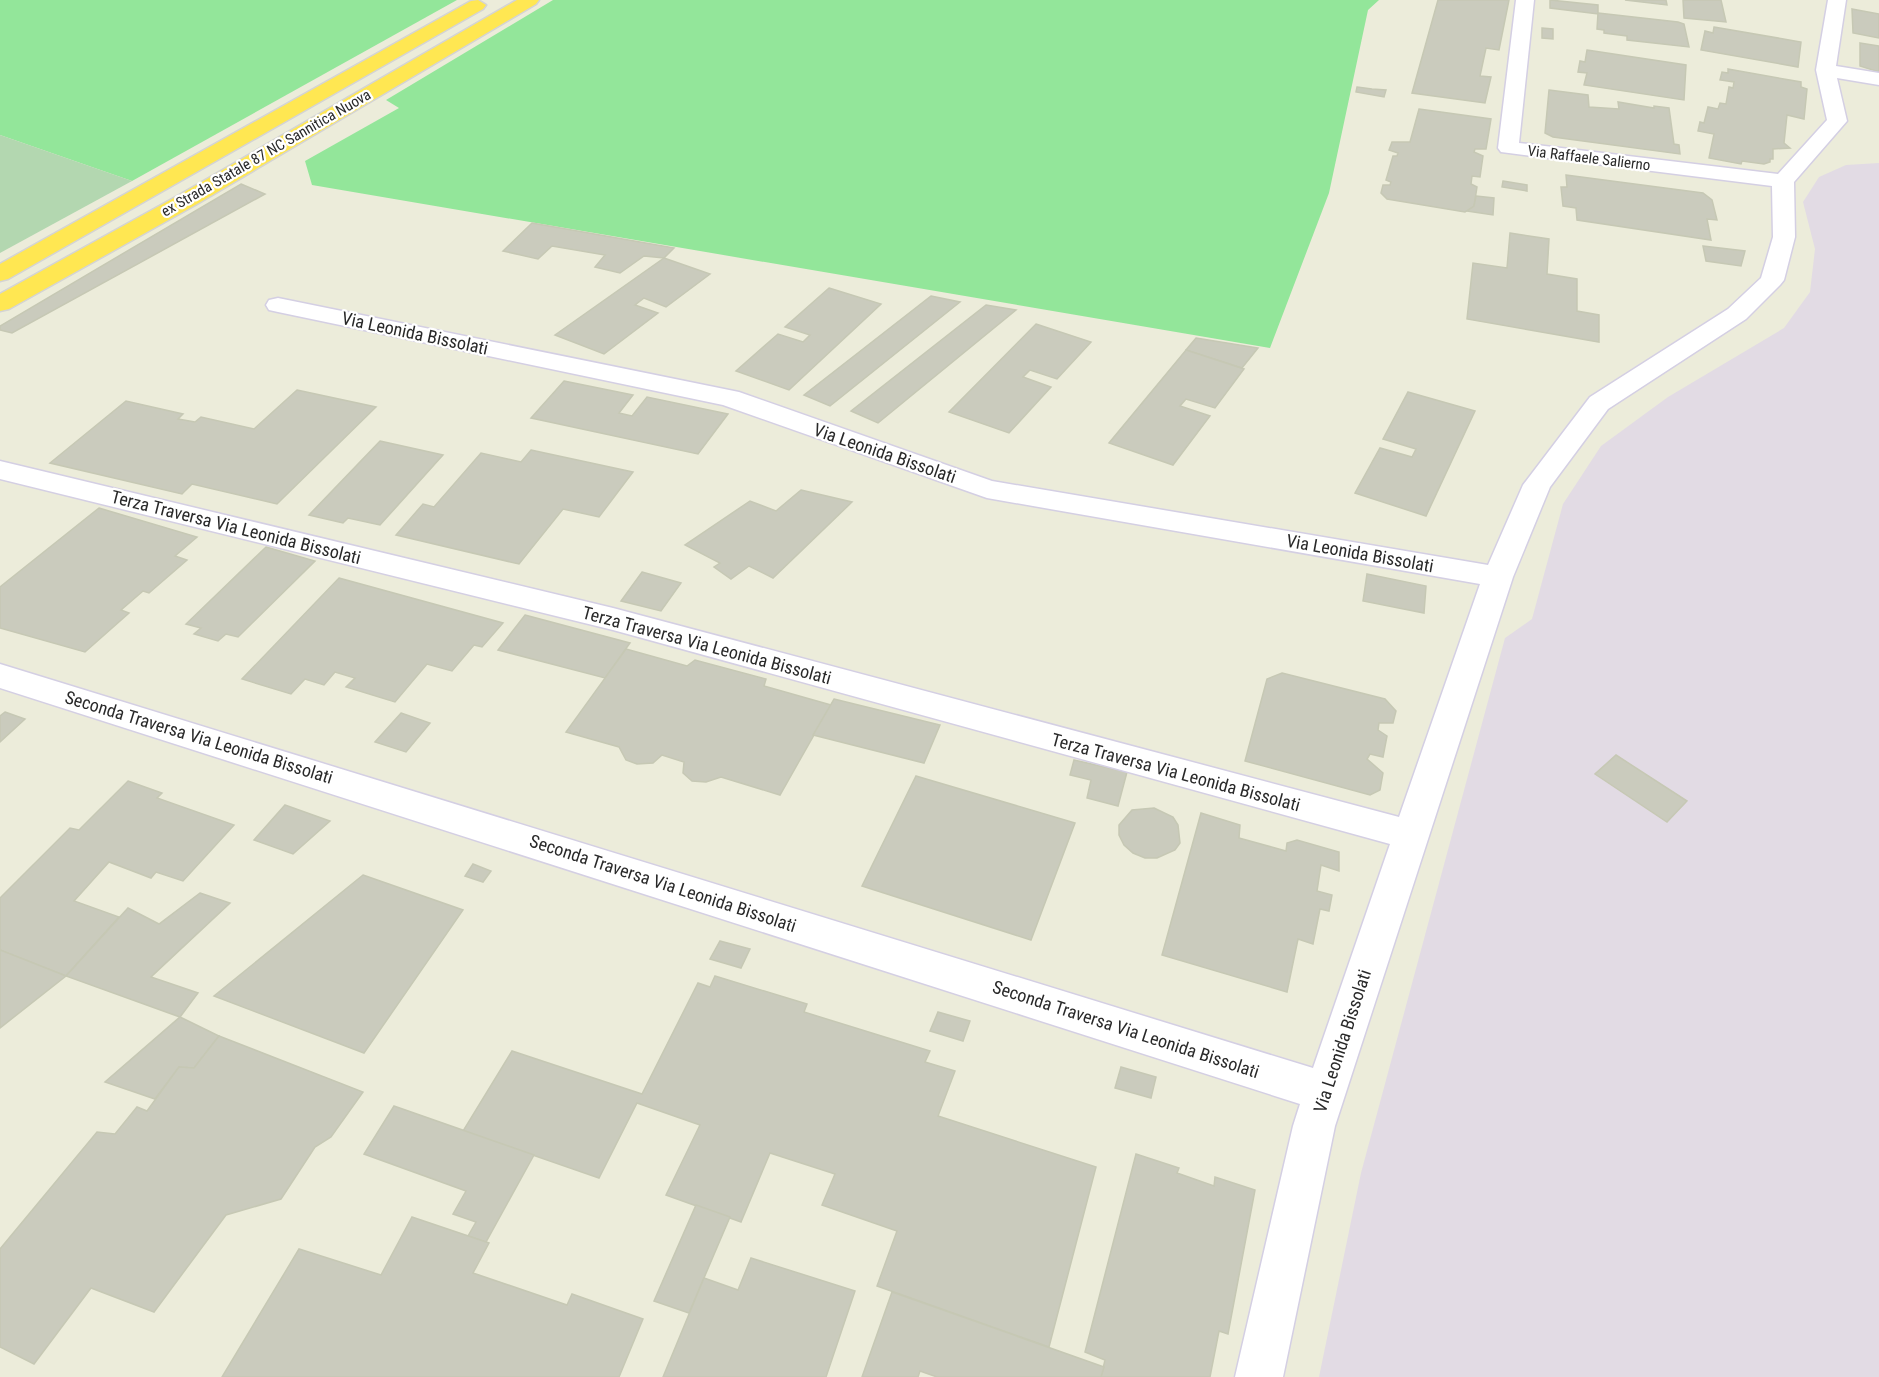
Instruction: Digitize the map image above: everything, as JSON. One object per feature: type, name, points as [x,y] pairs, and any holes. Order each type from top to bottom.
[{"type":"highway","name":"ex Strada Statale 87 NC Sannitica Nuova","points":[[0,274],[486,0]]},
{"type":"highway","name":"ex Strada Statale 87 NC Sannitica Nuova","points":[[0,304],[189,199],[530,0]]},
{"type":"street","name":"Via Raffaele Salierno","points":[[1525,0],[1508,148],[1784,182]]},
{"type":"street","points":[[1784,182],[1837,121],[1826,70],[1837,0]]},
{"type":"street","points":[[1826,70],[1879,78]]},
{"type":"street","name":"Via Leonida Bissolati","points":[[1259,1377],[1314,1126],[1498,577],[1537,485],[1599,403],[1737,314],[1772,280],[1784,237],[1784,182]]},
{"type":"street","name":"Via Leonida Bissolati","points":[[278,305],[730,398],[987,489],[1498,577]]},
{"type":"street","name":"Terza Traversa Via Leonida Bissolati","points":[[0,470],[614,619],[1410,835]]},
{"type":"street","name":"Seconda Traversa Via Leonida Bissolati","points":[[0,676],[1326,1092]]},
{"type":"shaded area","points":[[1879,163],[1879,1377],[1319,1377],[1361,1173],[1505,638],[1532,619],[1563,504],[1601,446],[1668,397],[1784,328],[1810,292],[1815,249],[1803,202],[1819,177],[1846,165]]},
{"type":"green space","points":[[0,0],[457,0],[132,181],[0,135]]},
{"type":"green space","points":[[553,0],[1379,0],[1368,10],[1329,193],[1270,348],[312,185],[305,161],[399,108],[386,100]]},
{"type":"green space","points":[[0,135],[132,181],[0,253]]},
{"type":"building","points":[[1438,0],[1509,0],[1499,50],[1486,48],[1480,76],[1491,77],[1485,103],[1412,93]]},
{"type":"building","points":[[1550,0],[1598,5],[1598,14],[1550,8]]},
{"type":"building","points":[[1625,0],[1666,0],[1667,5]]},
{"type":"building","points":[[1683,0],[1721,0],[1726,22],[1684,18]]},
{"type":"building","points":[[1852,9],[1879,14],[1879,38],[1853,33]]},
{"type":"building","points":[[1598,13],[1684,24],[1689,47],[1627,40],[1627,36],[1604,33],[1604,30],[1597,29]]},
{"type":"building","points":[[1714,27],[1801,42],[1798,67],[1701,50],[1705,31],[1713,33]]},
{"type":"building","points":[[1542,28],[1553,29],[1553,39],[1542,38]]},
{"type":"building","points":[[1860,43],[1879,46],[1879,72],[1860,66]]},
{"type":"building","points":[[1587,50],[1686,65],[1684,100],[1584,85],[1587,73],[1578,72],[1580,61],[1585,62]]},
{"type":"building","points":[[1728,69],[1801,82],[1801,87],[1807,89],[1804,119],[1787,115],[1784,143],[1790,148],[1773,149],[1773,159],[1770,159],[1770,162],[1764,164],[1742,161],[1741,164],[1709,158],[1714,134],[1698,131],[1700,122],[1704,123],[1708,107],[1718,109],[1720,103],[1726,104],[1729,87],[1733,88],[1734,82],[1720,80],[1722,72],[1728,73]]},
{"type":"building","points":[[1357,87],[1386,90],[1384,97],[1356,92]]},
{"type":"building","points":[[1549,90],[1588,95],[1589,107],[1619,109],[1618,102],[1669,108],[1674,144],[1679,145],[1680,154],[1553,137],[1545,133]]},
{"type":"building","points":[[1419,109],[1491,119],[1486,149],[1475,149],[1474,152],[1483,156],[1480,177],[1472,176],[1471,184],[1477,187],[1474,206],[1465,212],[1387,199],[1381,193],[1383,185],[1390,185],[1391,182],[1386,180],[1393,156],[1397,156],[1398,153],[1389,150],[1392,142],[1410,142]]},
{"type":"building","points":[[1566,175],[1703,193],[1712,200],[1717,220],[1707,219],[1711,240],[1577,220],[1576,208],[1563,206],[1561,187],[1567,187]]},
{"type":"building","points":[[1503,181],[1527,185],[1527,191],[1502,187]]},
{"type":"building","points":[[241,184],[265,194],[12,333],[0,330],[0,326]]},
{"type":"building","points":[[1476,196],[1494,198],[1493,215],[1467,211],[1474,206]]},
{"type":"building","points":[[532,223],[674,248],[664,258],[644,256],[620,273],[595,267],[605,255],[552,246],[538,259],[503,251]]},
{"type":"building","points":[[1510,233],[1549,239],[1547,274],[1577,279],[1577,311],[1599,315],[1599,342],[1467,319],[1473,263],[1507,268]]},
{"type":"building","points":[[1703,246],[1745,251],[1741,266],[1706,261]]},
{"type":"building","points":[[664,258],[710,274],[666,307],[644,298],[635,305],[658,313],[604,354],[555,335]]},
{"type":"building","points":[[829,288],[881,304],[789,390],[736,371],[778,334],[803,342],[810,335],[785,327]]},
{"type":"building","points":[[931,296],[960,302],[830,406],[804,395]]},
{"type":"building","points":[[986,305],[1016,310],[878,423],[851,411]]},
{"type":"building","points":[[1036,324],[1091,342],[1057,379],[1030,370],[1023,377],[1051,387],[1009,433],[949,412]]},
{"type":"building","points":[[1196,338],[1258,348],[1242,368],[1186,350]]},
{"type":"building","points":[[1186,350],[1244,369],[1215,408],[1186,399],[1180,406],[1210,416],[1173,465],[1109,443]]},
{"type":"building","points":[[564,381],[633,395],[619,413],[632,416],[647,397],[728,414],[698,454],[531,418]]},
{"type":"building","points":[[297,390],[376,407],[277,504],[192,484],[182,494],[50,463],[126,401],[183,414],[178,419],[195,422],[201,417],[254,429]]},
{"type":"building","points":[[1408,392],[1475,411],[1426,516],[1355,493],[1380,448],[1412,457],[1416,449],[1383,439]]},
{"type":"building","points":[[380,441],[443,455],[380,525],[348,518],[343,523],[309,515]]},
{"type":"building","points":[[531,450],[633,472],[599,517],[563,509],[519,564],[396,535],[423,504],[434,507],[481,453],[521,462]]},
{"type":"building","points":[[801,490],[852,502],[773,578],[749,566],[731,579],[714,567],[720,563],[685,545],[750,501],[776,511]]},
{"type":"building","points":[[99,508],[197,537],[175,556],[187,560],[149,593],[143,591],[121,610],[129,613],[85,652],[0,628],[0,587]]},
{"type":"building","points":[[266,547],[315,561],[238,637],[226,634],[218,641],[194,634],[201,628],[186,624]]},
{"type":"building","points":[[642,572],[681,583],[661,611],[621,601]]},
{"type":"building","points":[[1367,574],[1426,586],[1424,613],[1363,601]]},
{"type":"building","points":[[339,578],[503,623],[482,647],[474,645],[452,671],[427,664],[395,702],[346,687],[355,678],[335,672],[324,685],[305,679],[291,694],[242,679]]},
{"type":"building","points":[[525,615],[630,643],[605,678],[498,650]]},
{"type":"building","points":[[626,649],[687,666],[695,660],[766,679],[764,686],[831,705],[780,795],[721,777],[706,782],[692,781],[683,773],[684,762],[662,755],[653,763],[637,764],[626,760],[619,747],[566,732]]},
{"type":"building","points":[[1282,673],[1385,699],[1396,711],[1393,723],[1379,723],[1378,730],[1387,736],[1383,757],[1370,754],[1367,759],[1383,773],[1380,790],[1370,795],[1245,761],[1267,679]]},
{"type":"building","points":[[834,699],[940,725],[924,763],[813,735]]},
{"type":"building","points":[[5,712],[25,719],[0,742],[0,716]]},
{"type":"building","points":[[401,713],[430,723],[406,752],[375,742]]},
{"type":"building","points":[[1616,755],[1687,801],[1667,822],[1595,774]]},
{"type":"building","points":[[1074,760],[1127,772],[1118,806],[1087,798],[1091,780],[1070,775]]},
{"type":"building","points":[[916,776],[1075,823],[1031,940],[862,886]]},
{"type":"building","points":[[128,781],[162,793],[157,798],[234,825],[183,881],[156,872],[151,878],[109,862],[74,901],[119,917],[66,976],[0,950],[0,898],[70,828],[79,830]]},
{"type":"building","points":[[285,805],[330,821],[293,854],[254,840]]},
{"type":"building","points":[[1154,808],[1173,817],[1178,825],[1180,843],[1175,850],[1157,858],[1145,858],[1133,853],[1124,845],[1119,835],[1119,825],[1132,810]]},
{"type":"building","points":[[1201,813],[1240,825],[1239,838],[1286,851],[1287,843],[1297,840],[1339,852],[1339,871],[1321,865],[1317,891],[1332,895],[1329,911],[1320,909],[1313,944],[1298,939],[1287,992],[1162,955]]},
{"type":"building","points":[[473,864],[491,871],[483,882],[465,876]]},
{"type":"building","points":[[363,875],[463,910],[364,1053],[214,996]]},
{"type":"building","points":[[200,893],[230,903],[151,977],[198,993],[180,1017],[66,976],[128,908],[159,924]]},
{"type":"building","points":[[720,941],[750,949],[741,968],[710,959]]},
{"type":"building","points":[[0,950],[66,976],[0,1028]]},
{"type":"building","points":[[715,976],[807,1004],[804,1012],[930,1051],[925,1062],[955,1071],[938,1116],[1096,1167],[1049,1347],[877,1286],[897,1231],[822,1205],[835,1174],[770,1153],[741,1222],[666,1195],[700,1125],[637,1103],[599,1178],[463,1131],[512,1051],[642,1094],[698,983],[710,987]]},
{"type":"building","points":[[938,1012],[970,1021],[963,1041],[930,1031]]},
{"type":"building","points":[[180,1017],[219,1036],[194,1068],[179,1067],[155,1099],[105,1082]]},
{"type":"building","points":[[219,1036],[363,1092],[331,1137],[315,1147],[281,1199],[226,1215],[154,1312],[91,1288],[34,1364],[0,1347],[0,1249],[97,1132],[115,1134],[137,1107],[147,1111],[179,1067],[194,1068]]},
{"type":"building","points":[[1121,1067],[1156,1077],[1151,1098],[1115,1088]]},
{"type":"building","points":[[394,1106],[534,1155],[486,1242],[468,1236],[476,1222],[453,1214],[466,1191],[364,1154]]},
{"type":"building","points":[[1136,1154],[1179,1168],[1177,1173],[1214,1186],[1215,1177],[1255,1190],[1228,1334],[1219,1331],[1210,1377],[1101,1377],[1105,1360],[1085,1352]]},
{"type":"building","points":[[696,1205],[730,1217],[689,1313],[654,1301]]},
{"type":"building","points":[[412,1217],[489,1243],[473,1273],[567,1305],[572,1294],[643,1319],[619,1377],[222,1377],[299,1249],[381,1275]]},
{"type":"building","points":[[751,1258],[855,1291],[826,1377],[663,1377],[704,1278],[738,1290]]},
{"type":"building","points":[[892,1292],[1104,1367],[1101,1377],[937,1377],[920,1371],[918,1377],[862,1377]]}]
